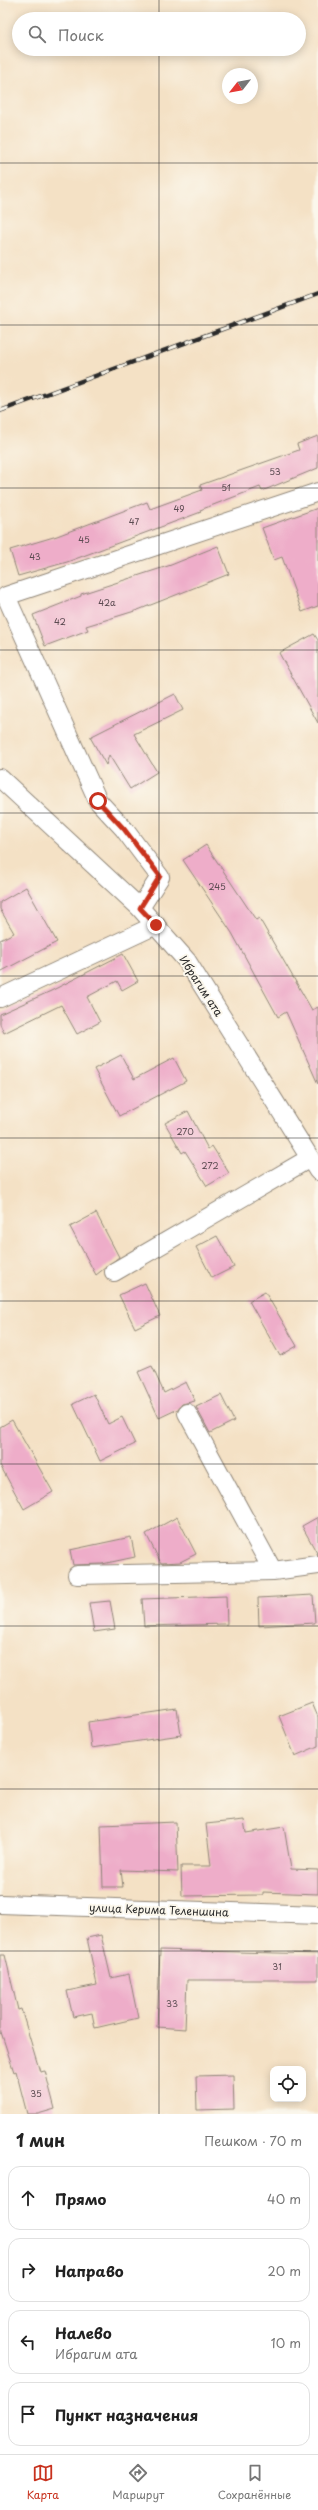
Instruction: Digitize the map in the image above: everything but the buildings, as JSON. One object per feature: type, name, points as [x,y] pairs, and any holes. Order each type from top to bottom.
[{"type":"street","points":[[140,908],[160,876],[124,829],[98,801],[6,596],[318,492]]},
{"type":"street","name":"Ибрагим ата","points":[[0,778],[140,908],[187,962],[314,1164]]},
{"type":"street","points":[[0,998],[156,925]]},
{"type":"street","points":[[114,1272],[314,1164]]},
{"type":"street","points":[[187,1413],[273,1571]]},
{"type":"street","points":[[77,1575],[273,1571],[318,1565]]},
{"type":"street","name":"улица Керима Теленшина","points":[[0,1904],[318,1915]]},
{"type":"railway","points":[[0,411],[318,294]]},
{"type":"route","points":[[98,801],[124,829],[160,876],[140,908],[156,925]]}]
